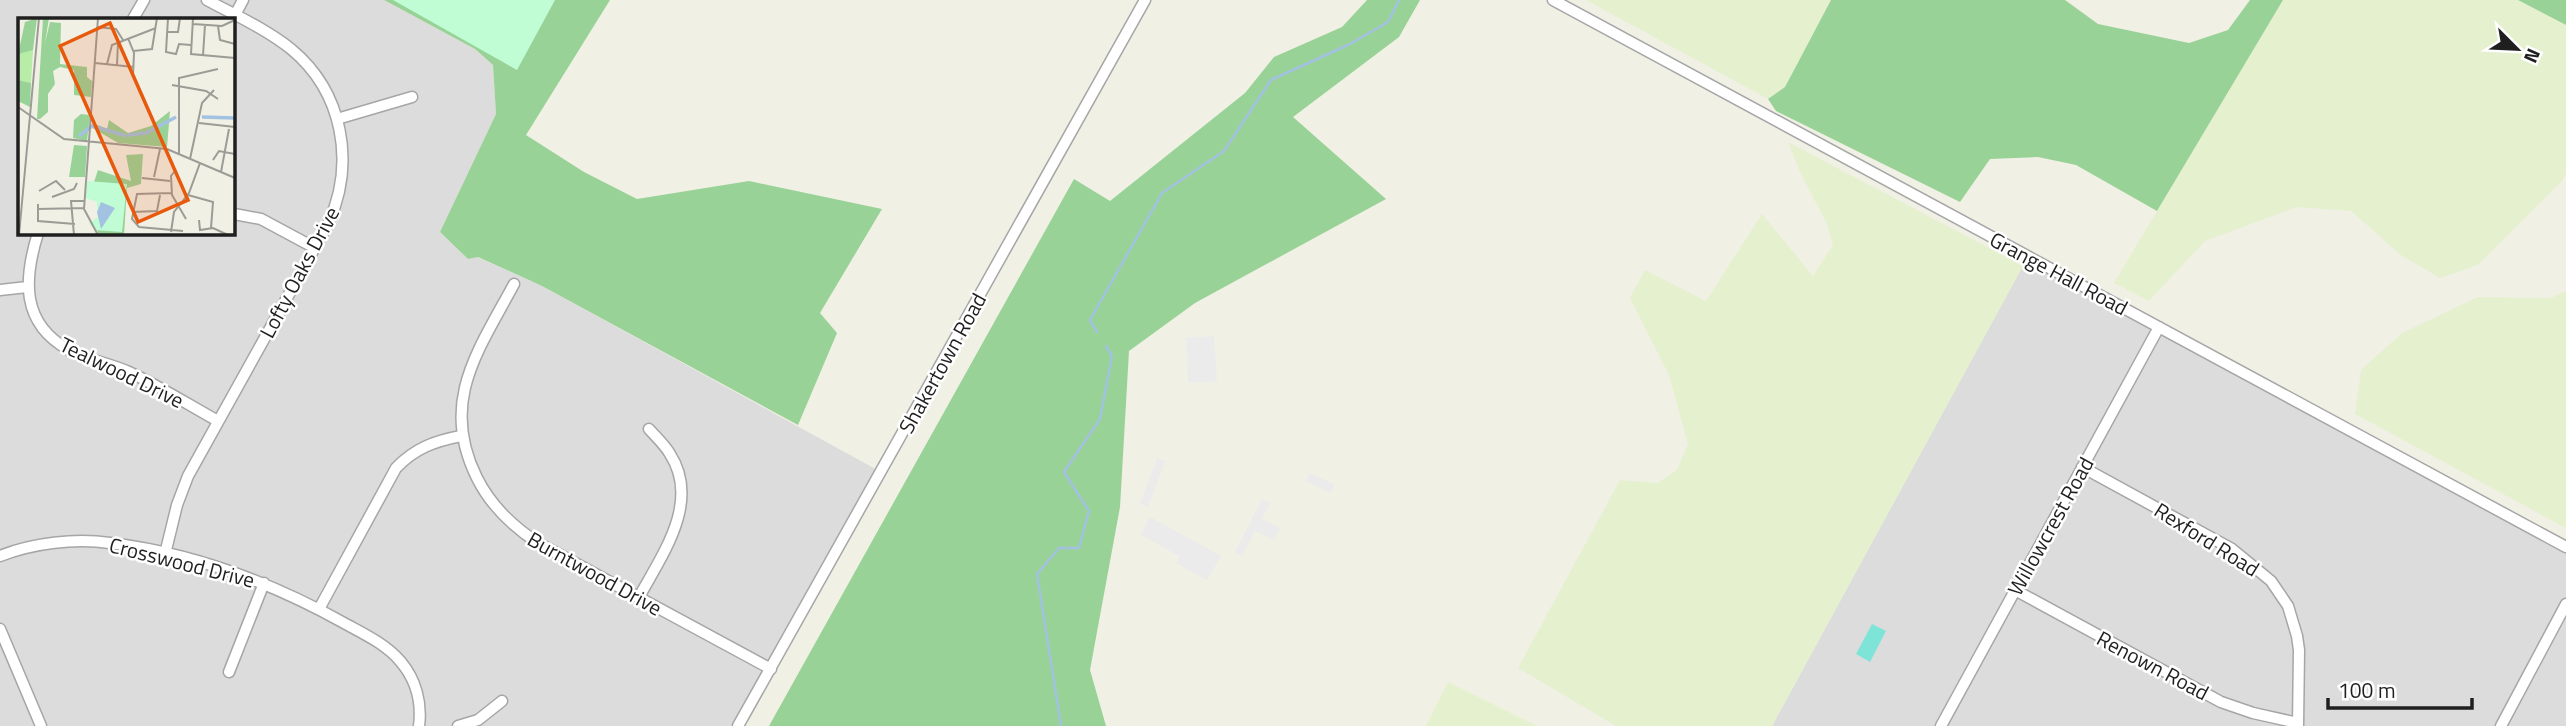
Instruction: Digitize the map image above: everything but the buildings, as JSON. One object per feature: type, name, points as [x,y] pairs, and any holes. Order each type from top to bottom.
[{"type":"street","points":[[135,18],[144,0]]},
{"type":"street","name":"Lofty Oaks Drive","points":[[165,554],[183,488],[334,211],[340,190],[343,154],[338,119],[324,88],[303,60],[278,40],[207,0]]},
{"type":"street","points":[[235,15],[243,0]]},
{"type":"street","name":"Shakertown Road","points":[[738,726],[1145,0]]},
{"type":"street","name":"Grange Hall Road","points":[[1553,0],[2566,547]]},
{"type":"street","points":[[338,119],[412,97]]},
{"type":"street","points":[[234,214],[261,219],[315,248]]},
{"type":"street","name":"Tealwood Drive","points":[[38,234],[28,265],[27,287],[37,320],[47,333],[76,354],[132,374],[218,421]]},
{"type":"street","points":[[318,609],[396,468],[425,445],[461,436],[460,414],[469,372],[477,351],[514,284]]},
{"type":"street","points":[[0,290],[27,287]]},
{"type":"street","name":"Willowcrest Road","points":[[1941,726],[2159,327]]},
{"type":"street","points":[[639,597],[674,531],[681,502],[680,481],[672,457],[649,429]]},
{"type":"street","name":"Burntwood Drive","points":[[461,436],[468,461],[482,488],[510,522],[538,543],[771,669]]},
{"type":"street","name":"Rexford Road","points":[[2082,467],[2232,549],[2271,581],[2287,606],[2297,636],[2298,724]]},
{"type":"street","name":"Crosswood Drive","points":[[0,556],[55,543],[110,543],[225,569],[264,583],[380,643],[400,660],[417,693],[421,715],[419,726]]},
{"type":"street","points":[[229,672],[264,583]]},
{"type":"street","name":"Renown Road","points":[[2015,590],[2221,702],[2298,724]]},
{"type":"street","points":[[2501,726],[2566,604]]},
{"type":"street","points":[[0,629],[41,726]]},
{"type":"street","points":[[458,726],[478,720],[502,701]]},
{"type":"shaded area","points":[[0,0],[384,0],[475,49],[493,65],[496,114],[440,232],[468,259],[477,257],[542,286],[881,472],[736,726],[0,726]]},
{"type":"shaded area","points":[[2028,256],[2566,547],[2566,726],[1772,726]]},
{"type":"shaded area","points":[[1214,336],[1217,381],[1188,383],[1186,338]]},
{"type":"shaded area","points":[[1157,458],[1165,461],[1148,507],[1140,504]]},
{"type":"shaded area","points":[[1310,473],[1335,485],[1331,493],[1306,481]]},
{"type":"shaded area","points":[[1262,499],[1270,503],[1262,519],[1280,528],[1274,540],[1255,531],[1242,556],[1235,552]]},
{"type":"shaded area","points":[[1150,517],[1221,556],[1207,580],[1176,563],[1179,556],[1141,535]]},
{"type":"shaded area","points":[[1872,624],[1886,631],[1870,662],[1856,654]]},
{"type":"green space","points":[[384,0],[610,0],[526,135],[584,172],[637,199],[749,181],[882,209],[820,313],[837,333],[798,425],[542,286],[478,257],[468,259],[440,232],[496,114],[493,65],[475,49]]},
{"type":"green space","points":[[393,0],[555,0],[517,70]]},
{"type":"green space","points":[[1367,0],[1420,0],[1399,37],[1293,117],[1386,199],[1195,303],[1129,351],[1120,507],[1090,670],[1106,726],[769,726],[1074,179],[1110,201],[1245,93],[1274,57],[1342,27]]},
{"type":"green space","points":[[1586,0],[1831,0],[1785,87],[1768,99]]},
{"type":"green space","points":[[1831,0],[2065,0],[2098,24],[2189,43],[2228,30],[2250,0],[2283,0],[2157,211],[2076,165],[2038,157],[1990,159],[1960,202],[1776,111],[1768,99],[1785,87]]},
{"type":"green space","points":[[2283,0],[2518,0],[2566,25],[2566,174],[2561,182],[2478,265],[2440,278],[2401,255],[2351,211],[2297,207],[2205,241],[2149,301],[2114,283]]},
{"type":"green space","points":[[2518,0],[2566,0],[2566,25]]},
{"type":"green space","points":[[1788,142],[2023,266],[1772,726],[1616,726],[1518,668],[1620,480],[1658,483],[1677,470],[1688,444],[1669,375],[1630,298],[1645,270],[1706,301],[1762,214],[1813,276],[1833,245],[1827,224]]},
{"type":"green space","points":[[2566,291],[2566,528],[2355,414],[2361,370],[2402,333],[2478,297],[2551,298]]},
{"type":"green space","points":[[1448,682],[1537,726],[1426,726]]},
{"type":"waterway","points":[[1097,332],[1090,320],[1162,193],[1224,151],[1271,80],[1350,44],[1388,22],[1399,0]]},
{"type":"waterway","points":[[1061,726],[1037,574],[1059,548],[1079,548],[1089,511],[1064,472],[1100,419],[1112,356],[1106,346]]}]
